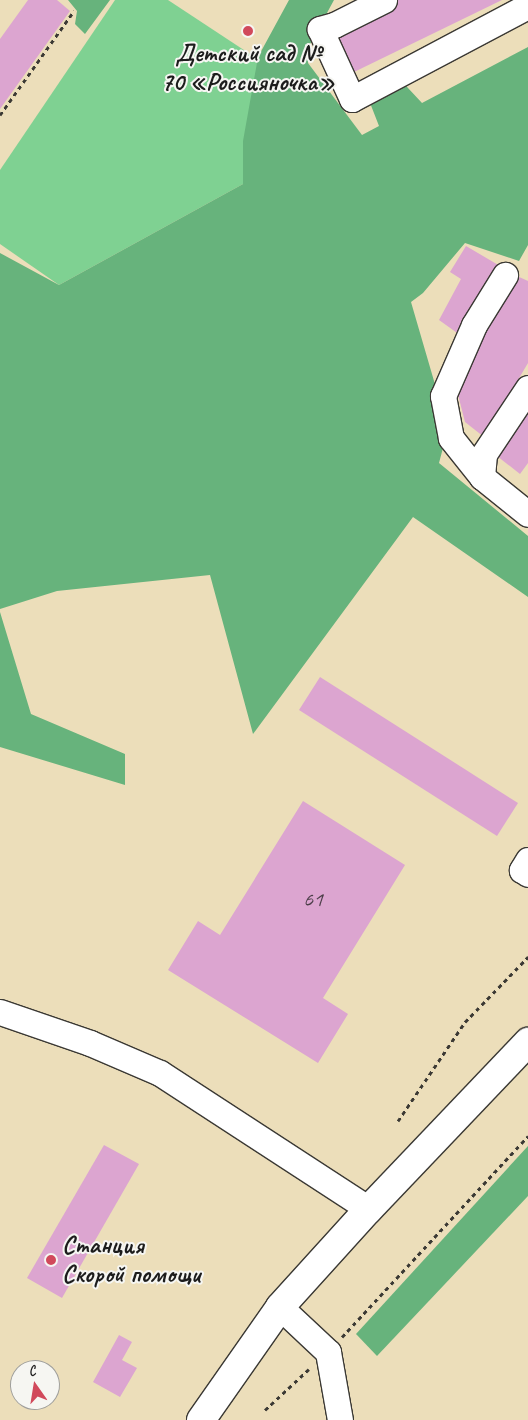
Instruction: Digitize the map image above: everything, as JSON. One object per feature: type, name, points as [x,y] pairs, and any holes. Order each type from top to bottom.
[{"type":"main road","points":[[201,1420],[280,1307],[369,1209],[528,1042]]},
{"type":"lane","points":[[384,0],[334,25],[320,29],[352,99],[528,6]]},
{"type":"lane","points":[[505,275],[474,325],[443,396],[451,438],[482,477],[528,514]]},
{"type":"lane","points":[[482,477],[484,454],[528,388]]},
{"type":"lane","points":[[528,860],[522,870],[528,874]]},
{"type":"lane","points":[[0,1012],[90,1043],[160,1073],[369,1209]]},
{"type":"lane","points":[[280,1307],[328,1352],[340,1420]]},
{"type":"path","points":[[0,115],[74,11]]},
{"type":"path","points":[[398,1121],[466,1022],[528,957]]},
{"type":"path","points":[[265,1410],[328,1352],[528,1136]]},
{"type":"green space","points":[[68,0],[110,0],[85,34],[75,24],[77,11]]},
{"type":"green space","points":[[115,0],[168,0],[262,62],[243,184],[59,285],[0,244],[0,170]]},
{"type":"green space","points":[[289,0],[334,0],[309,46],[308,63],[362,135],[379,126],[365,90],[394,73],[422,103],[528,47],[528,245],[519,261],[465,243],[423,293],[411,302],[448,429],[439,463],[528,536],[528,597],[413,517],[253,734],[210,575],[57,591],[0,609],[0,253],[59,285],[243,184],[243,141],[258,57]]},
{"type":"green space","points":[[0,612],[31,714],[125,754],[125,785],[0,747]]},
{"type":"green space","points":[[528,1146],[528,1196],[377,1356],[356,1334]]},
{"type":"building","points":[[28,0],[57,0],[70,11],[0,109],[0,39]]},
{"type":"building","points":[[387,0],[502,0],[352,73],[329,29]]},
{"type":"building","points":[[466,246],[500,266],[460,335],[439,320],[461,279],[450,272]]},
{"type":"building","points":[[517,276],[528,281],[528,363],[484,437],[465,422],[455,383]]},
{"type":"building","points":[[528,410],[528,463],[520,474],[497,456]]},
{"type":"building","points":[[320,677],[518,803],[497,836],[299,710]]},
{"type":"building","points":[[303,801],[405,865],[323,998],[348,1014],[318,1063],[168,970],[198,921],[220,935]]},
{"type":"building","points":[[104,1145],[139,1164],[62,1298],[27,1278]]},
{"type":"building","points":[[119,1335],[132,1342],[122,1360],[137,1368],[120,1397],[93,1382]]},
{"type":"place","name":"Детский сад № 70 «Россияночка»","points":[[248,31]]},
{"type":"place","name":"Станция Скорой помощи","points":[[51,1260]]}]
